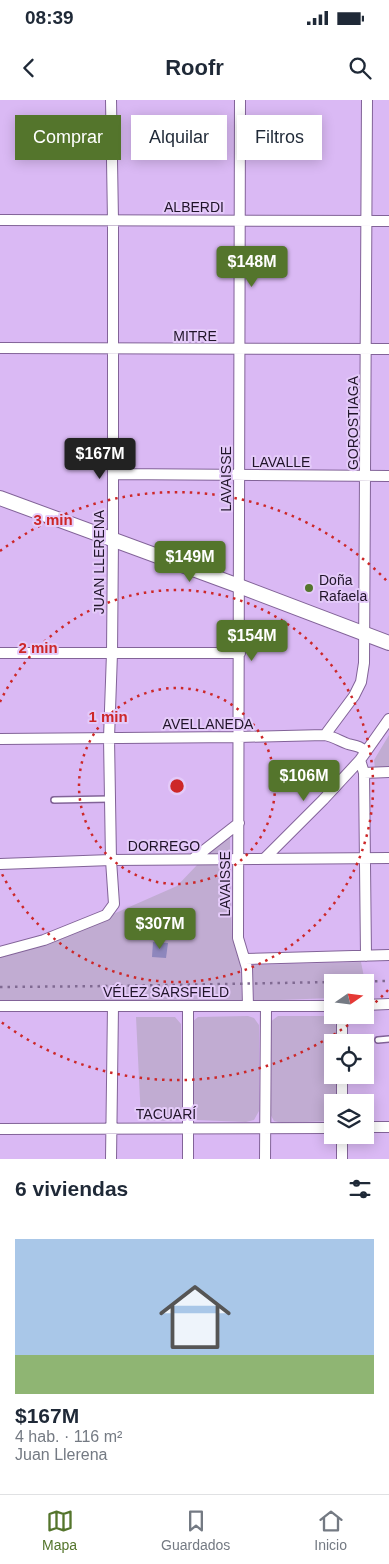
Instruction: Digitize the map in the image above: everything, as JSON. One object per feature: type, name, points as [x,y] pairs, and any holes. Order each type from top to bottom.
[{"type":"main road","points":[[0,498],[239,586],[389,644]]},
{"type":"street","name":"JUAN LLERENA","points":[[0,952],[44,940],[106,915],[114,904],[110,800],[113,539],[111,100]]},
{"type":"street","name":"LAVAISSE","points":[[240,100],[238,938],[245,959],[248,1006]]},
{"type":"street","name":"GOROSTIAGA","points":[[325,735],[354,696],[361,682],[364,663],[367,100]]},
{"type":"street","name":"ALBERDI","points":[[0,220],[389,221]]},
{"type":"street","name":"MITRE","points":[[0,348],[389,349]]},
{"type":"street","name":"LAVALLE","points":[[113,474],[389,476]]},
{"type":"street","points":[[0,652],[240,653]]},
{"type":"street","points":[[264,859],[360,760],[389,719]]},
{"type":"street","points":[[325,735],[335,737],[348,744],[358,745],[366,752]]},
{"type":"street","name":"AVELLANEDA","points":[[0,739],[239,738],[325,735]]},
{"type":"street","points":[[360,760],[364,773],[366,956]]},
{"type":"street","points":[[364,773],[389,772]]},
{"type":"street","points":[[193,860],[239,823]]},
{"type":"street","name":"DORREGO","points":[[0,864],[111,860],[389,858]]},
{"type":"street","points":[[245,959],[389,955]]},
{"type":"street","points":[[374,1005],[389,1004]]},
{"type":"street","name":"VÉLEZ SARSFIELD","points":[[0,1006],[324,1006]]},
{"type":"street","points":[[111,1159],[113,1006]]},
{"type":"street","points":[[188,1006],[188,1159]]},
{"type":"street","points":[[265,1159],[266,1006]]},
{"type":"street","points":[[374,1127],[389,1127]]},
{"type":"street","name":"TACUARÍ","points":[[0,1129],[324,1128]]},
{"type":"street","points":[[342,1144],[342,1159]]},
{"type":"lane","points":[[54,800],[110,800]]},
{"type":"lane","points":[[378,1040],[389,1039]]},
{"type":"shaded area","points":[[389,735],[389,767],[375,769],[374,760]]},
{"type":"shaded area","points":[[230,835],[230,854],[206,854]]},
{"type":"shaded area","points":[[230,862],[232,938],[240,961],[242,1000],[0,1003],[0,953],[111,915],[177,886],[197,865]]},
{"type":"shaded area","points":[[361,962],[363,974],[324,974],[324,998],[254,1001],[252,965]]},
{"type":"shaded area","points":[[248,1016],[254,1018],[259,1025],[259,1111],[254,1120],[246,1122],[196,1120],[192,1115],[191,1023],[198,1017]]},
{"type":"shaded area","points":[[278,1016],[324,1016],[324,1024],[335,1024],[336,1034],[324,1034],[324,1084],[336,1084],[336,1094],[324,1094],[324,1121],[282,1123],[274,1121],[269,1112],[270,1022]]},
{"type":"shaded area","points":[[136,1017],[175,1017],[181,1024],[182,1111],[180,1116],[173,1121],[141,1120]]},
{"type":"building","points":[[153,942],[168,943],[166,958],[152,957]]},
{"type":"railway","points":[[0,987],[389,981]]},
{"type":"place","name":"Doña Rafaela","points":[[309,588]]}]
